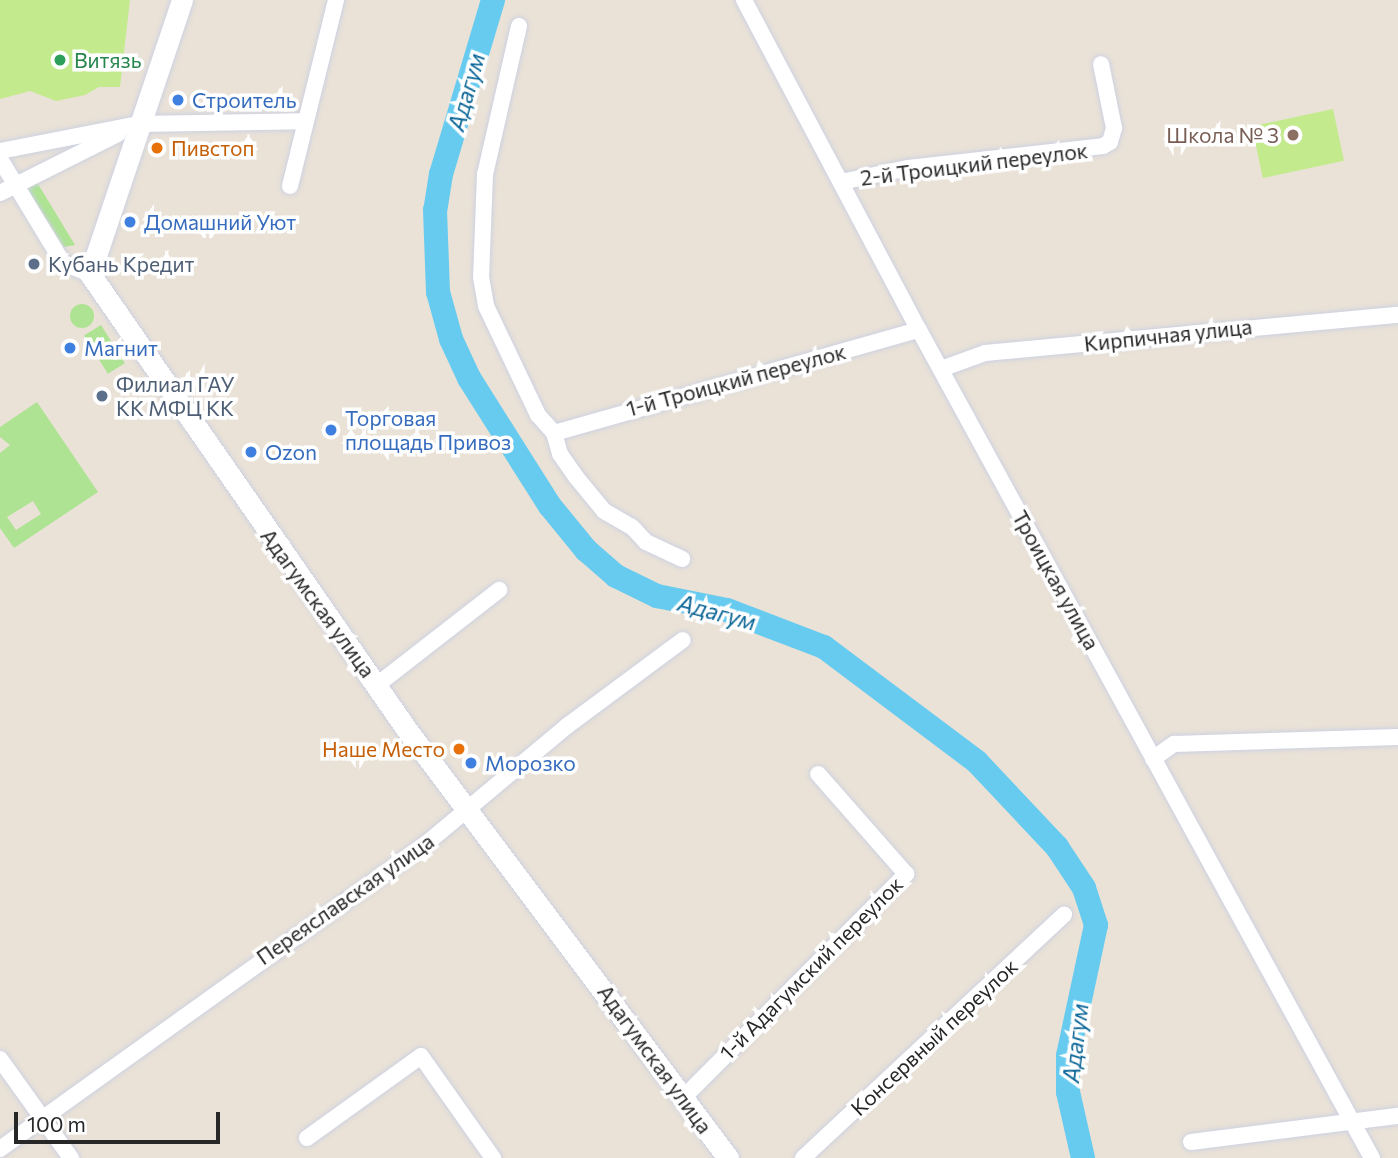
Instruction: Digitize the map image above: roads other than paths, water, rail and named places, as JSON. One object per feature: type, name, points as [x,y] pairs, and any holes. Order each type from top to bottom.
[{"type":"main road","points":[[90,274],[182,0]]},
{"type":"main road","name":"Адагумская улица","points":[[90,274],[467,810],[728,1158]]},
{"type":"street","points":[[290,186],[303,121],[336,0]]},
{"type":"street","name":"Троицкая улица","points":[[744,0],[919,330],[1372,1158]]},
{"type":"street","points":[[519,26],[485,174],[482,285],[491,321],[538,415],[554,433],[560,454],[604,510],[632,527],[646,542],[682,559]]},
{"type":"street","name":"2-й Троицкий переулок","points":[[841,182],[908,168],[1103,146],[1110,142],[1114,128],[1101,64]]},
{"type":"street","points":[[0,151],[139,124],[303,121]]},
{"type":"street","points":[[0,193],[16,181],[139,124]]},
{"type":"street","points":[[0,159],[16,181],[63,263],[90,274]]},
{"type":"street","name":"Кирпичная улица","points":[[941,369],[985,353],[1398,315]]},
{"type":"street","name":"1-й Троицкий переулок","points":[[554,433],[919,330]]},
{"type":"street","points":[[377,685],[499,590]]},
{"type":"street","name":"Переяславская улица","points":[[0,1149],[467,810],[567,726],[683,640]]},
{"type":"street","points":[[1153,759],[1174,744],[1398,737]]},
{"type":"street","name":"1-й Адагумский переулок","points":[[684,1097],[906,874],[818,774]]},
{"type":"street","name":"Консервный переулок","points":[[803,1158],[1065,915]]},
{"type":"street","points":[[307,1138],[421,1055],[493,1158]]},
{"type":"street","points":[[0,1059],[71,1158]]},
{"type":"street","points":[[1191,1142],[1398,1116]]},
{"type":"waterway","name":"Адагум","points":[[493,0],[441,174],[435,210],[438,292],[451,339],[469,378],[550,506],[586,550],[616,576],[657,596],[727,610],[824,647],[977,762],[1057,847],[1084,888],[1096,925],[1068,1056],[1068,1092],[1083,1158]]},
{"type":"place","name":"Витязь","points":[[60,60]]},
{"type":"place","name":"Строитель","points":[[178,100]]},
{"type":"place","name":"Школа № 3","points":[[1293,135]]},
{"type":"place","name":"Пивстоп","points":[[157,148]]},
{"type":"place","name":"Домашний Уют","points":[[130,222]]},
{"type":"place","name":"Кубань Кредит","points":[[34,264]]},
{"type":"place","name":"Магнит","points":[[70,348]]},
{"type":"place","name":"Филиал ГАУ КК МФЦ КК","points":[[102,396]]},
{"type":"place","name":"Торговая площадь Привоз","points":[[331,430]]},
{"type":"place","name":"Ozon","points":[[251,452]]},
{"type":"place","name":"Наше Место","points":[[459,749]]},
{"type":"place","name":"Морозко","points":[[471,763]]}]
